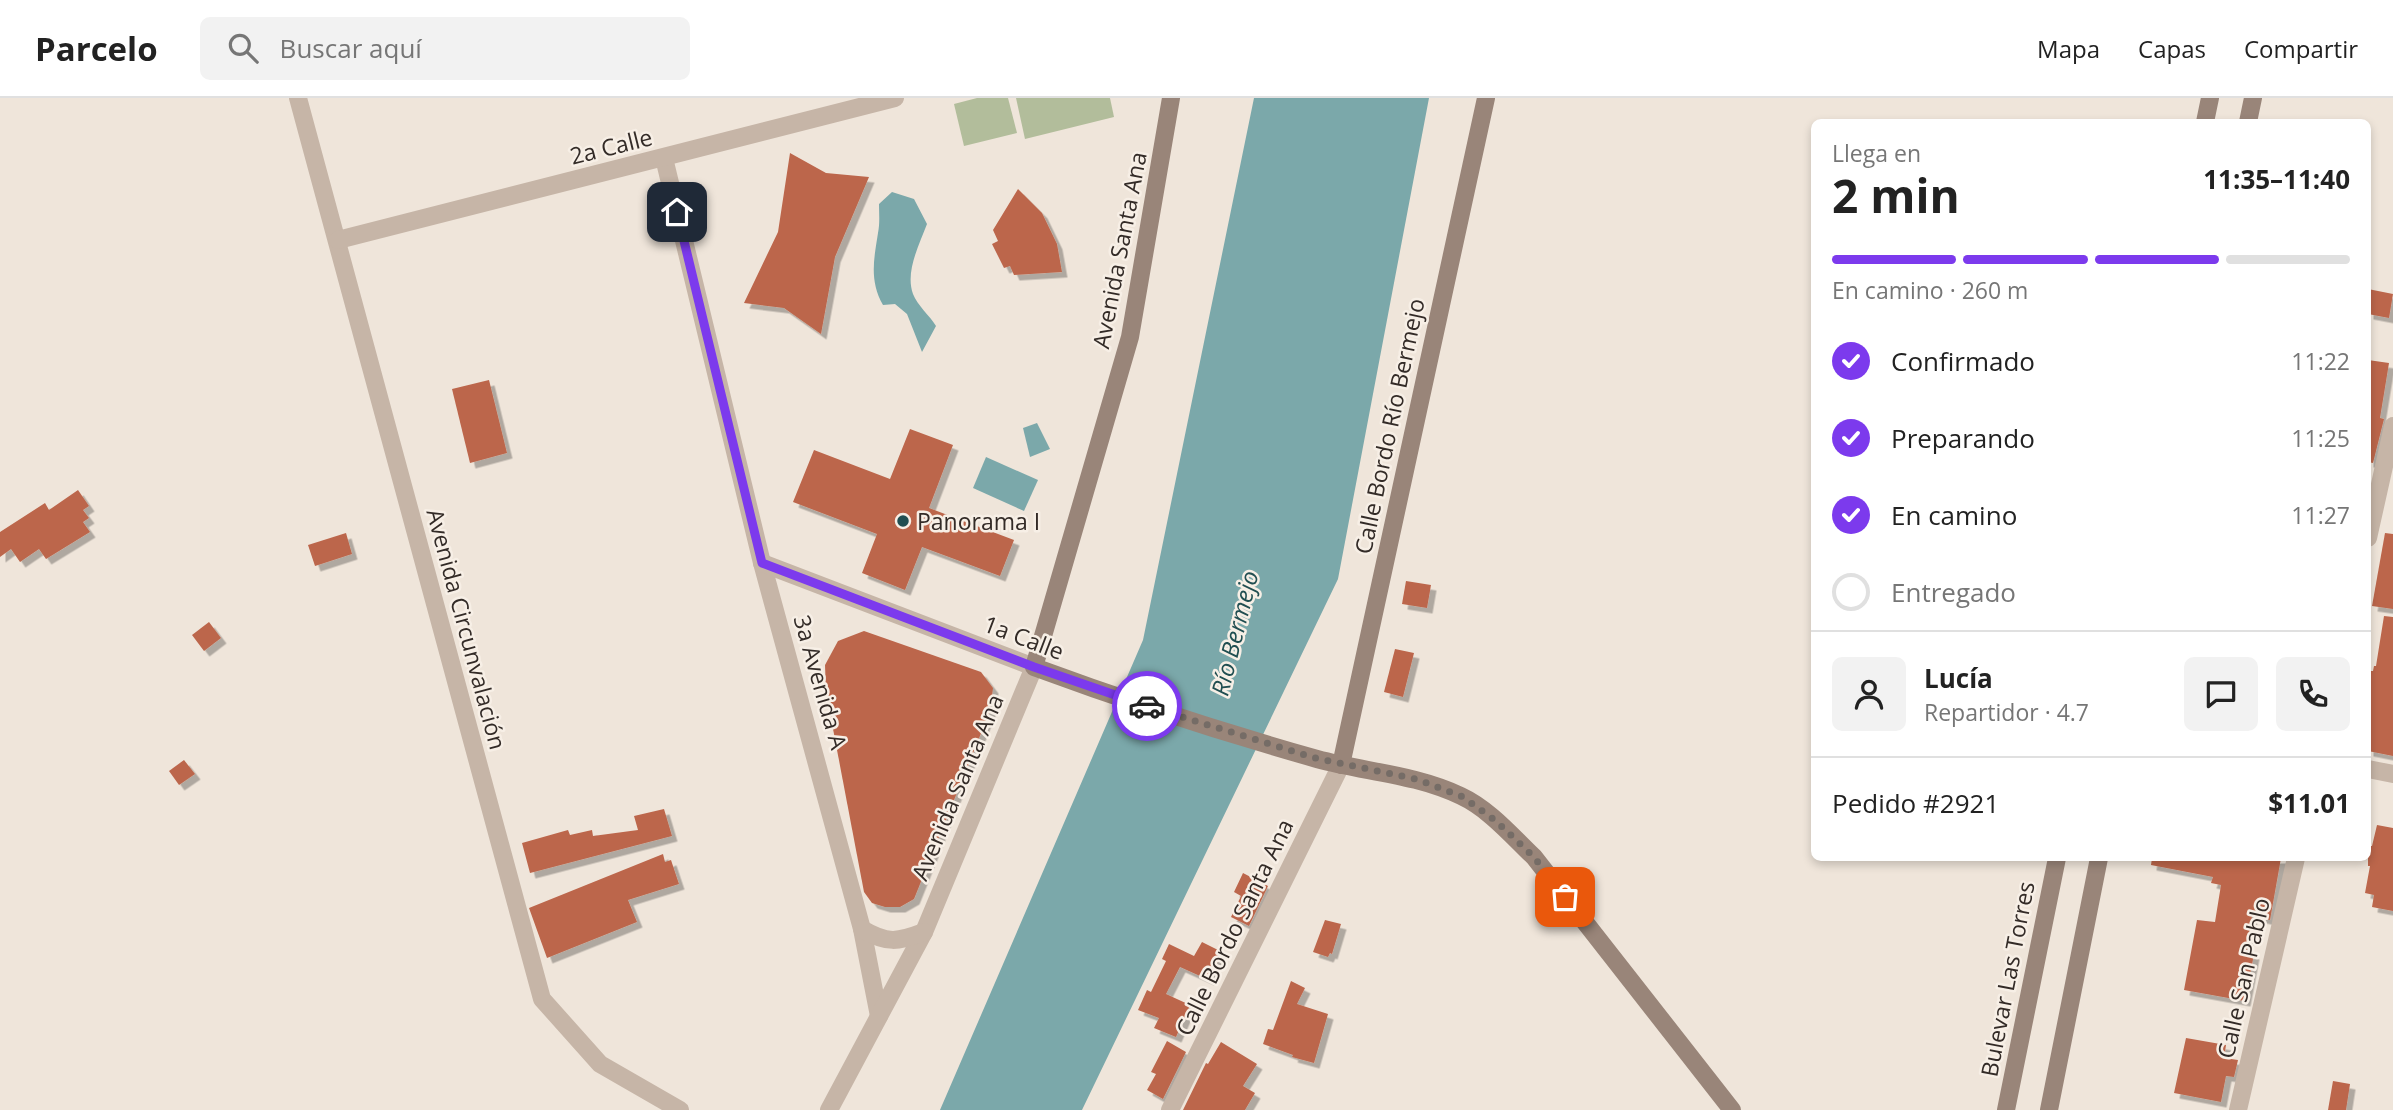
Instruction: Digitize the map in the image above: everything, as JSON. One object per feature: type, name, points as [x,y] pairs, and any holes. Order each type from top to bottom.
[{"type":"main road","name":"Avenida Santa Ana","points":[[1034,667],[1130,337],[1171,98]]},
{"type":"main road","name":"Calle Bordo Río Bermejo","points":[[1341,765],[1486,98]]},
{"type":"main road","points":[[2206,119],[2210,98]]},
{"type":"main road","points":[[2249,119],[2253,98]]},
{"type":"main road","name":"1a Calle","points":[[1034,667],[1096,690],[1341,765],[1416,779],[1463,797],[1496,821],[1534,857],[1732,1110]]},
{"type":"main road","name":"Bulevar Las Torres","points":[[2006,1110],[2056,861]]},
{"type":"main road","points":[[2049,1110],[2098,861]]},
{"type":"street","name":"Avenida Circunvalación","points":[[298,98],[542,999],[600,1064],[680,1110]]},
{"type":"street","name":"2a Calle","points":[[338,240],[895,98]]},
{"type":"street","name":"3a Avenida A","points":[[664,158],[762,563],[862,929],[879,1016]]},
{"type":"street","points":[[2371,525],[2393,426]]},
{"type":"street","name":"1a Calle","points":[[762,563],[1034,667]]},
{"type":"street","name":"Avenida Santa Ana","points":[[829,1110],[923,932],[1034,667]]},
{"type":"street","name":"Calle Bordo Santa Ana","points":[[1170,1110],[1341,765]]},
{"type":"street","points":[[2371,770],[2393,774]]},
{"type":"street","name":"Calle San Pablo","points":[[2238,1110],[2295,861]]},
{"type":"street","points":[[862,929],[876,938],[902,941],[923,932]]},
{"type":"green space","points":[[977,98],[1008,98],[1017,133],[964,146],[954,104]]},
{"type":"green space","points":[[1016,98],[1110,98],[1114,117],[1025,139]]},
{"type":"water","name":"Río Bermejo","points":[[1254,98],[1429,98],[1338,579],[1082,1110],[940,1110],[1143,640]]},
{"type":"water","points":[[892,192],[914,199],[927,224],[914,259],[911,277],[915,298],[936,326],[922,352],[907,314],[895,304],[883,305],[874,278],[879,204]]},
{"type":"water","points":[[1037,423],[1050,449],[1030,457],[1023,428]]},
{"type":"water","points":[[986,457],[1038,480],[1024,511],[973,488]]},
{"type":"building","points":[[790,153],[826,173],[869,177],[835,257],[821,334],[784,308],[744,303],[778,232]]},
{"type":"building","points":[[1018,189],[1042,213],[1057,244],[1062,272],[1014,275],[1010,266],[1004,268],[992,244],[998,241],[993,230]]},
{"type":"building","points":[[2371,290],[2393,294],[2389,318],[2371,315]]},
{"type":"building","points":[[2371,360],[2389,363],[2380,418],[2384,419],[2373,463]]},
{"type":"building","points":[[489,380],[507,453],[470,463],[452,389]]},
{"type":"building","name":"Panorama I","points":[[910,429],[953,445],[929,508],[1014,540],[1000,576],[922,547],[905,590],[862,573],[877,534],[793,502],[814,450],[890,479]]},
{"type":"building","points":[[78,490],[89,506],[83,510],[89,518],[83,522],[90,532],[46,559],[39,549],[20,562],[11,549],[0,557],[0,532],[45,503],[49,510]]},
{"type":"building","points":[[346,533],[352,554],[315,566],[308,545]]},
{"type":"building","points":[[2385,533],[2393,534],[2393,609],[2372,606]]},
{"type":"building","points":[[1406,581],[1431,585],[1427,608],[1402,604]]},
{"type":"building","points":[[2384,616],[2393,617],[2393,756],[2371,752],[2371,671],[2376,666]]},
{"type":"building","points":[[209,622],[221,638],[204,651],[192,635]]},
{"type":"building","points":[[864,631],[981,672],[993,688],[990,711],[914,899],[900,907],[885,907],[872,903],[864,892],[826,692],[825,665],[838,641]]},
{"type":"building","points":[[1395,649],[1414,653],[1403,697],[1384,692]]},
{"type":"building","points":[[184,760],[195,774],[179,785],[169,771]]},
{"type":"building","points":[[664,809],[672,836],[530,873],[522,843],[568,830],[570,835],[592,830],[593,836],[638,830],[634,816]]},
{"type":"building","points":[[2377,825],[2393,828],[2393,911],[2372,907],[2374,895],[2365,893]]},
{"type":"building","points":[[663,854],[665,862],[671,860],[679,884],[628,900],[637,922],[547,958],[529,908]]},
{"type":"building","points":[[2152,861],[2280,861],[2270,920],[2252,916],[2246,953],[2254,954],[2245,1001],[2184,990],[2197,920],[2215,922],[2221,885],[2211,883],[2213,877],[2151,865]]},
{"type":"building","points":[[1243,873],[1268,886],[1249,926],[1231,917],[1241,896],[1234,892]]},
{"type":"building","points":[[1325,920],[1341,924],[1332,954],[1328,957],[1313,952]]},
{"type":"building","points":[[1202,942],[1222,952],[1209,980],[1180,967],[1166,994],[1190,1005],[1176,1037],[1154,1028],[1159,1018],[1138,1010],[1147,990],[1151,992],[1166,961],[1162,959],[1169,944],[1194,956]]},
{"type":"building","points":[[1291,981],[1305,988],[1297,1004],[1328,1014],[1314,1063],[1263,1044],[1268,1029],[1273,1030]]},
{"type":"building","points":[[2186,1038],[2226,1045],[2224,1058],[2238,1060],[2234,1077],[2226,1076],[2221,1102],[2174,1093]]},
{"type":"building","points":[[1167,1041],[1186,1052],[1163,1099],[1147,1090],[1156,1074],[1151,1072]]},
{"type":"building","points":[[1221,1042],[1257,1064],[1243,1086],[1255,1093],[1245,1110],[1183,1110],[1206,1063],[1208,1064]]},
{"type":"building","points":[[2333,1081],[2350,1084],[2346,1110],[2328,1110]]},
{"type":"way so far","points":[[1147,706],[1315,758],[1416,779],[1463,797],[1496,821],[1534,857],[1565,897]]},
{"type":"place","name":"Panorama I","points":[[903,521]]},
{"type":"route","points":[[677,212],[762,563],[1034,667],[1147,706]]}]
